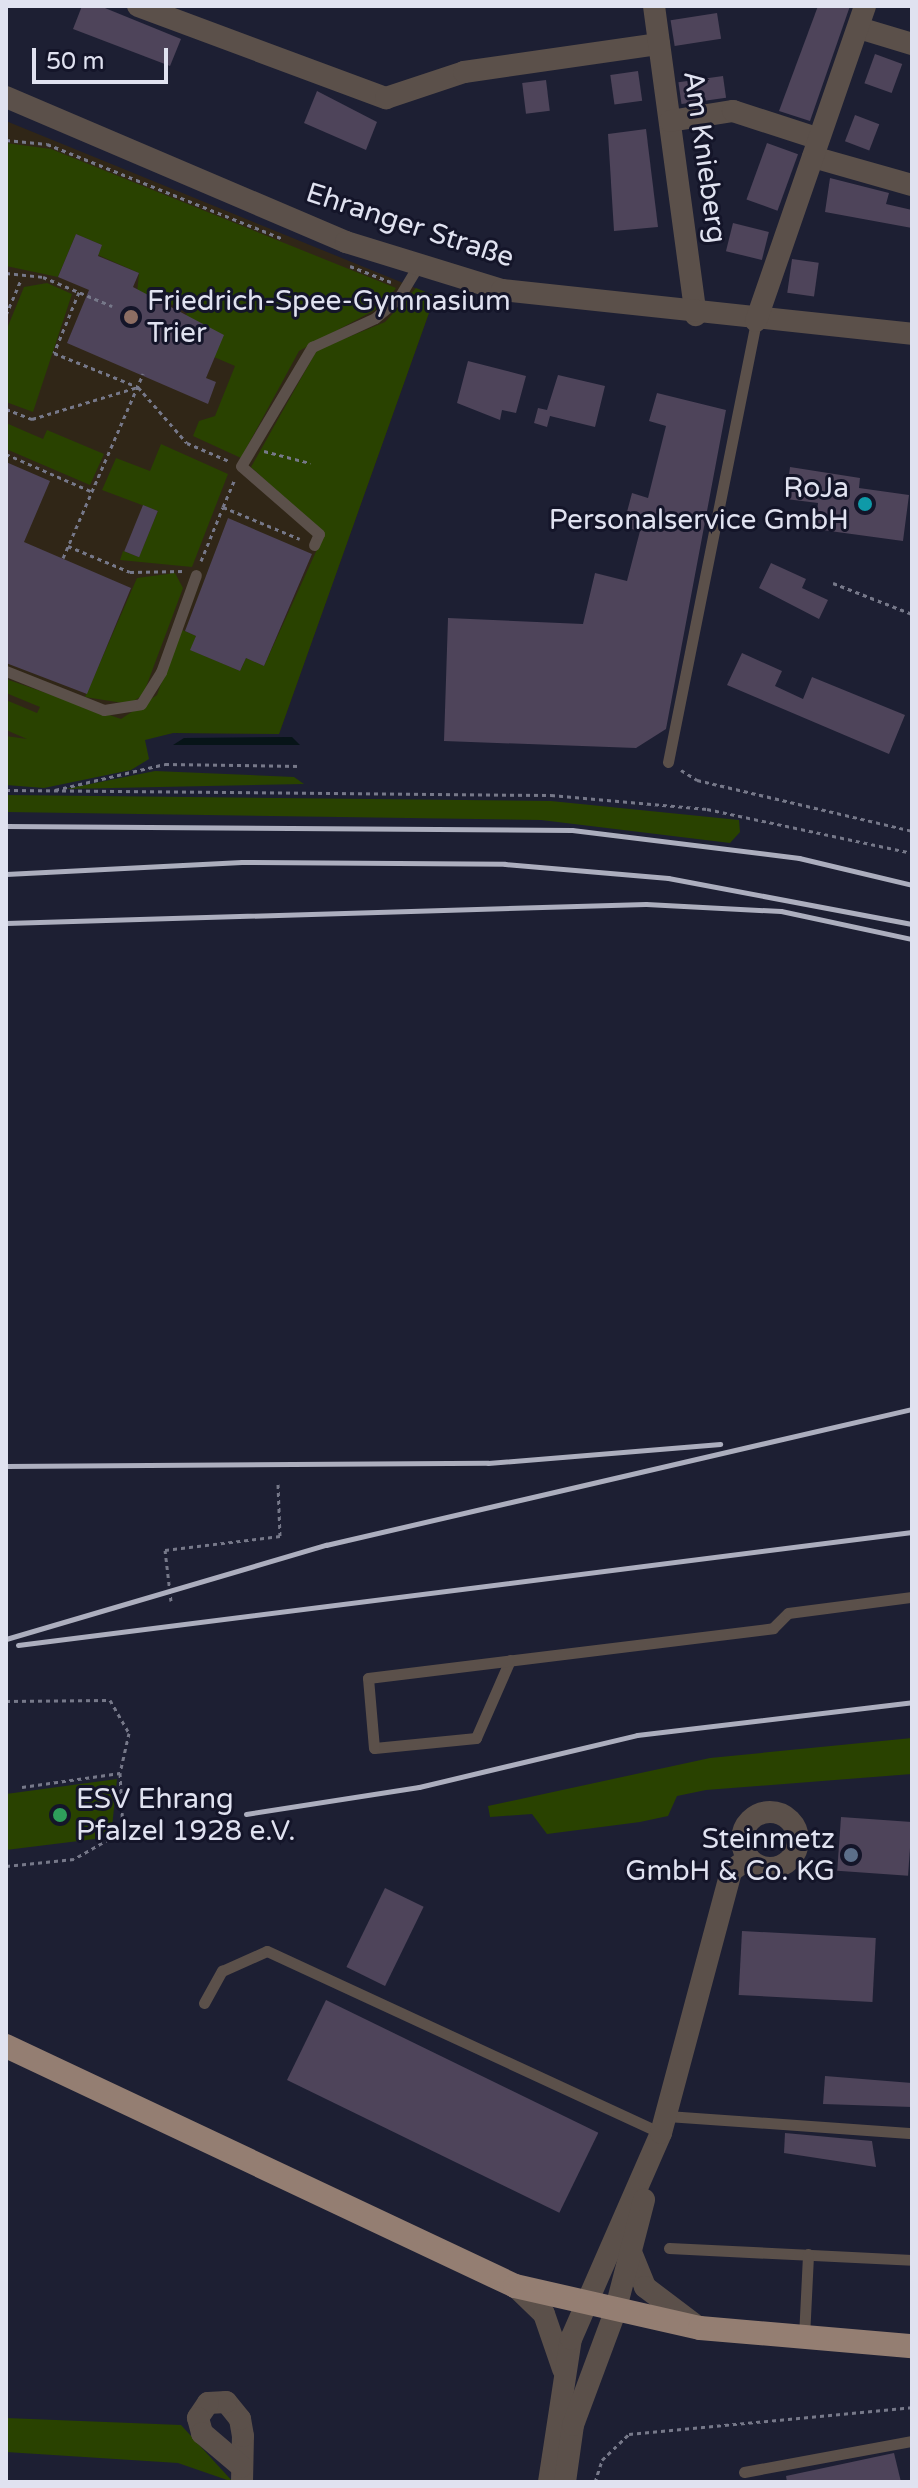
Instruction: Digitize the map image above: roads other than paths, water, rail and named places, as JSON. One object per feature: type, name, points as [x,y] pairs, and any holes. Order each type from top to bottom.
[{"type":"main road","points":[[6,2046],[515,2286],[583,2306],[700,2328],[804,2340],[912,2346]]},
{"type":"street","points":[[138,6],[386,98],[464,72],[659,44]]},
{"type":"street","name":"Am Knieberg","points":[[654,6],[696,315]]},
{"type":"street","points":[[756,321],[862,17],[912,44]]},
{"type":"street","name":"Ehranger Straße","points":[[6,97],[418,266],[502,290],[696,315],[912,334]]},
{"type":"street","points":[[670,121],[733,111],[816,148],[912,185]]},
{"type":"street","points":[[565,2482],[573,2425],[615,2312],[731,1871],[749,1858]]},
{"type":"street","points":[[549,2482],[563,2371],[583,2306],[664,2125]]},
{"type":"street","points":[[631,2251],[645,2287],[700,2328]]},
{"type":"street","points":[[515,2286],[544,2314],[563,2371]]},
{"type":"lane","points":[[314,545],[319,534],[241,466],[312,347],[375,318],[405,288],[418,266]]},
{"type":"lane","points":[[668,762],[756,321]]},
{"type":"lane","points":[[6,671],[104,710],[141,704],[161,672],[196,575]]},
{"type":"lane","points":[[510,1660],[476,1738],[374,1748],[368,1678],[510,1660],[773,1628],[788,1613],[912,1597]]},
{"type":"lane","points":[[204,2003],[222,1971],[267,1951],[664,2125],[912,2133]]},
{"type":"lane","points":[[669,2248],[912,2260]]},
{"type":"lane","points":[[804,2340],[808,2254]]},
{"type":"lane","points":[[744,2472],[912,2441]]},
{"type":"railway","points":[[6,826],[572,830],[799,858],[912,885]]},
{"type":"railway","points":[[6,874],[242,862],[505,864],[668,878],[912,924]]},
{"type":"railway","points":[[6,923],[646,904],[781,911],[912,939]]},
{"type":"railway","points":[[6,1639],[326,1545],[912,1409]]},
{"type":"railway","points":[[6,1466],[488,1463],[720,1444]]},
{"type":"railway","points":[[18,1645],[912,1532]]},
{"type":"railway","points":[[246,1814],[419,1787],[637,1735],[912,1702]]},
{"type":"place","name":"Friedrich-Spee-Gymnasium Trier","points":[[131,317]]},
{"type":"place","name":"RoJa Personalservice GmbH","points":[[865,504]]},
{"type":"place","name":"ESV Ehrang Pfalzel 1928 e.V.","points":[[60,1815]]},
{"type":"place","name":"Steinmetz GmbH & Co. KG","points":[[851,1855]]}]
